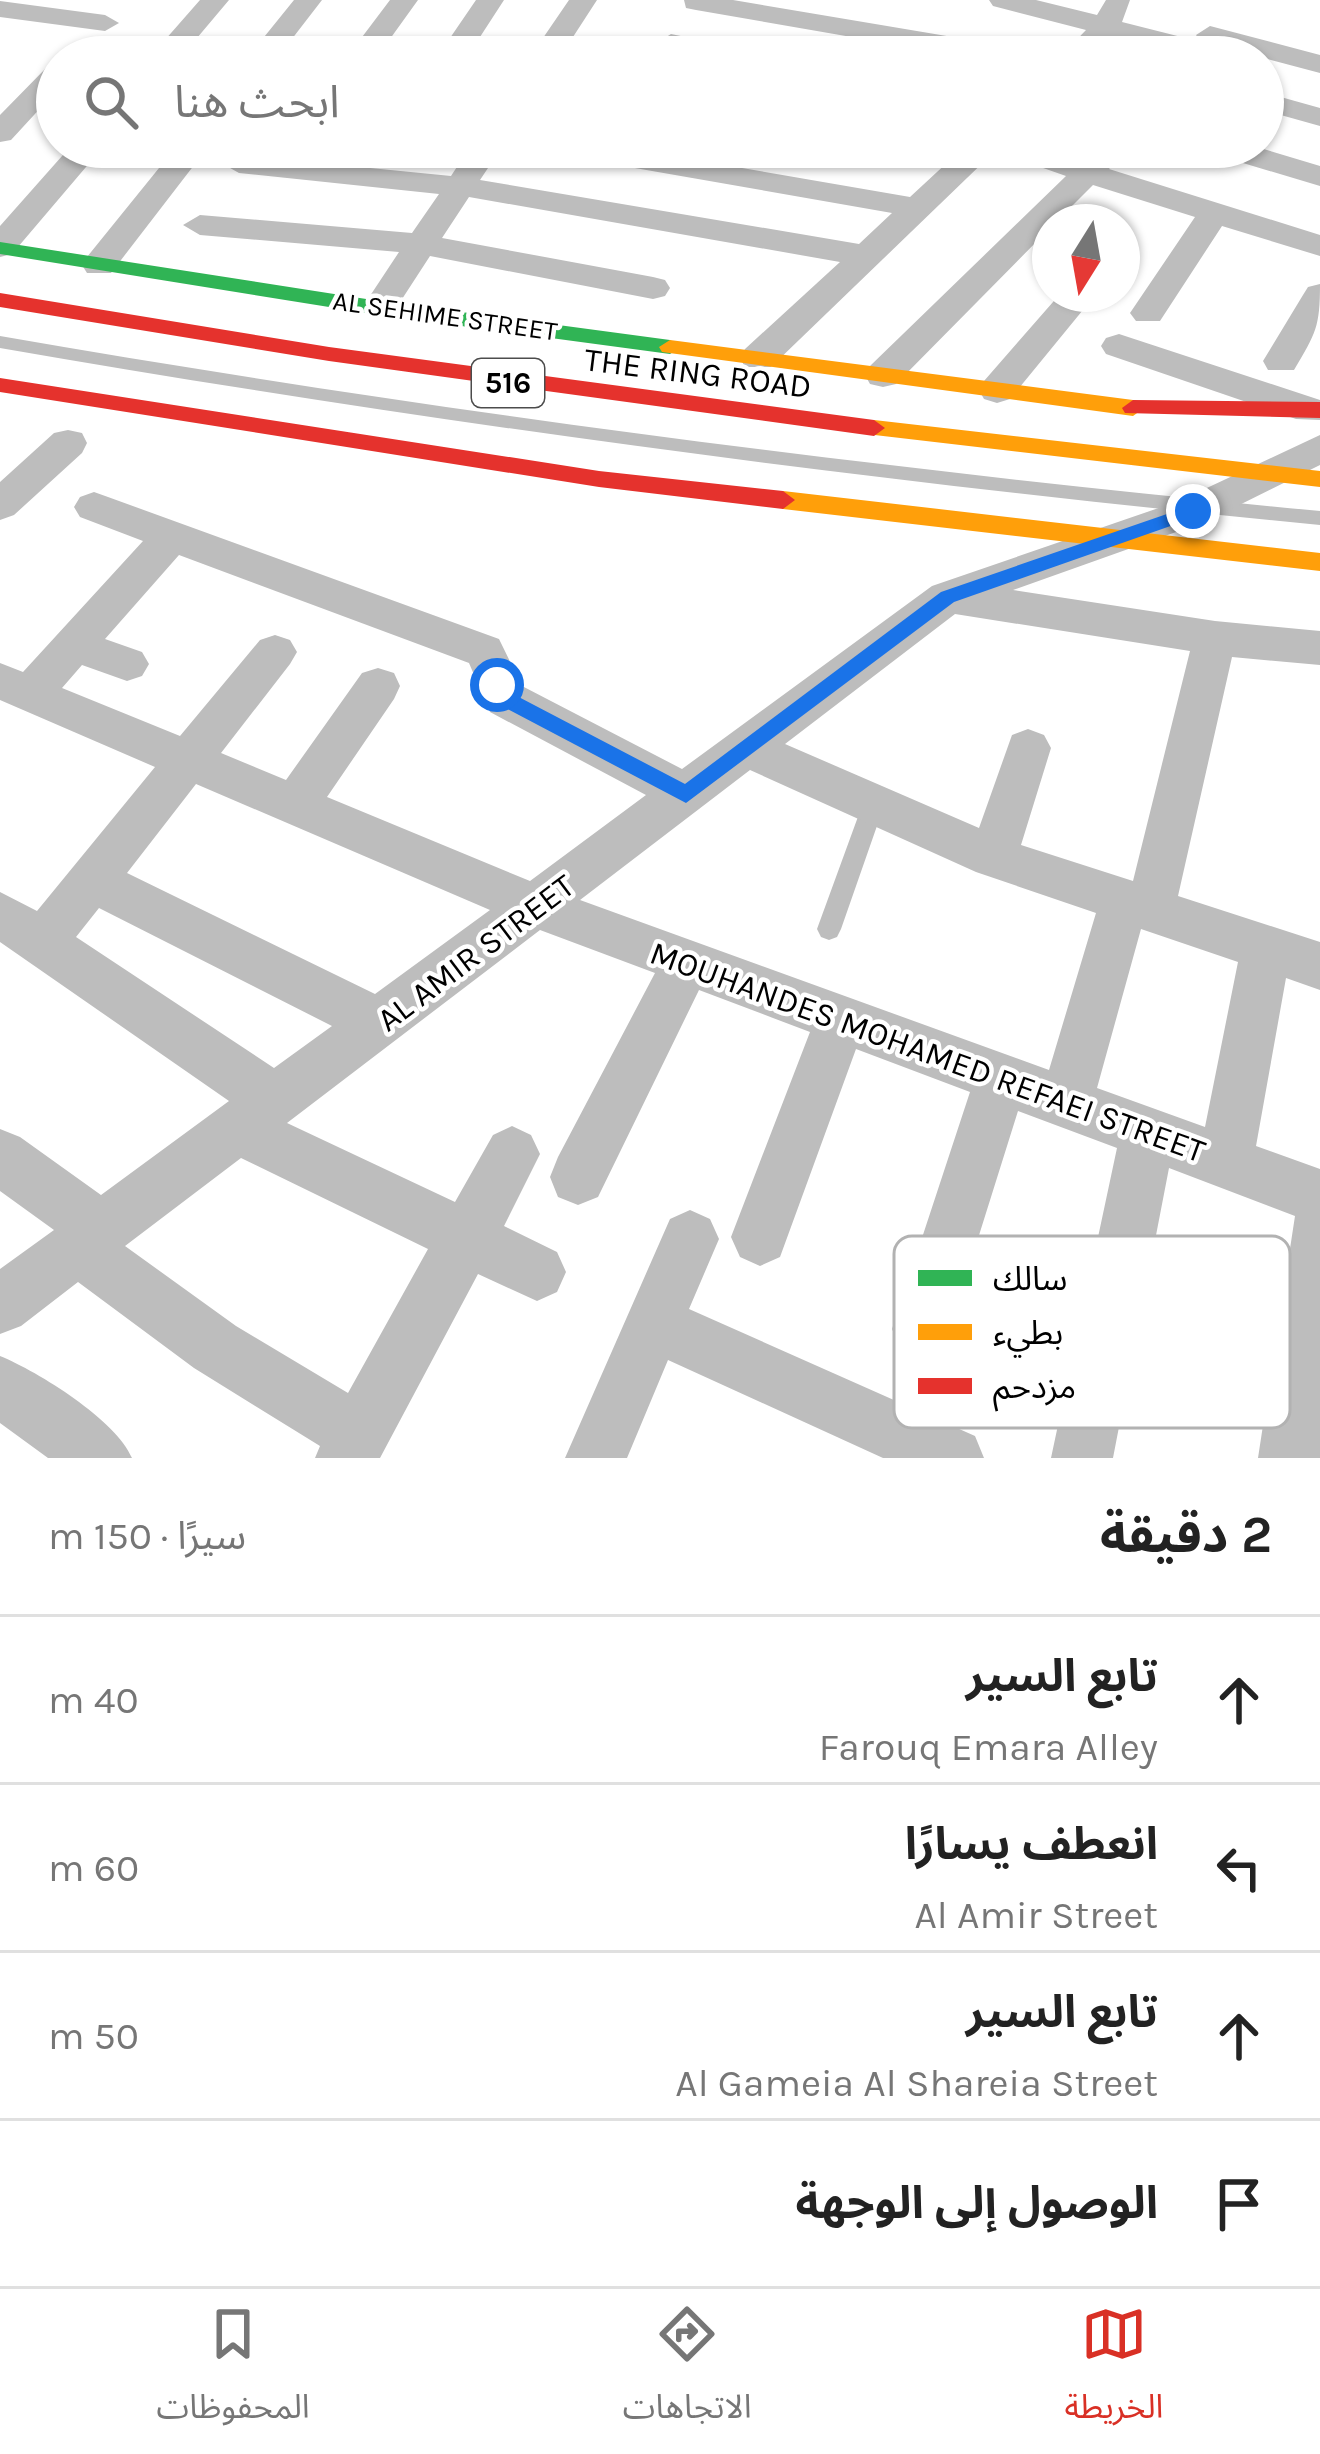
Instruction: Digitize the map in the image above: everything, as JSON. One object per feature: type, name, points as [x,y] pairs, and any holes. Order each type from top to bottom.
[{"type":"main road","name":"AL SEHIME STREET","points":[[0,248],[379,308],[1134,408],[1315,410]]},
{"type":"main road","name":"THE RING ROAD","points":[[0,300],[475,379],[1320,479]]},
{"type":"main road","points":[[0,385],[430,455],[1000,528],[1320,562]]},
{"type":"street","points":[[93,36],[127,0]]},
{"type":"street","points":[[184,36],[215,0]]},
{"type":"street","points":[[280,36],[308,0]]},
{"type":"street","points":[[377,36],[404,0]]},
{"type":"street","points":[[466,36],[490,0]]},
{"type":"street","points":[[559,36],[583,0]]},
{"type":"street","points":[[675,36],[696,1],[897,36]]},
{"type":"street","points":[[1016,1],[1113,12],[1173,36]]},
{"type":"street","points":[[1208,36],[1228,7]]},
{"type":"street","points":[[0,9],[105,23]]},
{"type":"street","points":[[1093,36],[1113,12]]},
{"type":"street","points":[[1284,59],[1320,64]]},
{"type":"street","points":[[16,78],[36,78]]},
{"type":"street","points":[[0,133],[36,95]]},
{"type":"street","points":[[1284,107],[1320,117]]},
{"type":"street","points":[[1284,165],[1320,176]]},
{"type":"street","points":[[0,248],[69,168]]},
{"type":"street","points":[[99,265],[175,168]]},
{"type":"street","points":[[350,168],[867,256]]},
{"type":"street","points":[[379,308],[471,168]]},
{"type":"street","points":[[703,168],[917,208]]},
{"type":"street","points":[[758,358],[965,168]]},
{"type":"street","points":[[1070,168],[1320,246]]},
{"type":"street","points":[[883,375],[1091,168]]},
{"type":"street","points":[[1148,313],[1214,213]]},
{"type":"street","points":[[200,224],[421,244],[652,288]]},
{"type":"street","points":[[1140,271],[1169,281]]},
{"type":"street","points":[[1281,361],[1320,295]]},
{"type":"street","points":[[997,390],[1064,312]]},
{"type":"street","points":[[1119,346],[1315,410]]},
{"type":"street","points":[[0,505],[68,443]]},
{"type":"street","name":"AL AMIR STREET","points":[[0,1305],[947,597],[1193,511],[1320,449]]},
{"type":"street","points":[[94,507],[484,651],[496,667],[497,685],[506,699],[686,794]]},
{"type":"street","points":[[15,688],[74,645],[172,536]]},
{"type":"street","points":[[947,597],[1215,638],[1320,648]]},
{"type":"street","points":[[1066,1102],[1137,906],[1215,638]]},
{"type":"street","points":[[74,645],[127,664]]},
{"type":"street","points":[[275,652],[92,880],[21,928],[257,1114],[466,1238],[537,1272]]},
{"type":"street","points":[[296,803],[378,686]]},
{"type":"street","name":"MOUHANDES MOHAMED REFAEI STREET","points":[[15,688],[536,906],[1320,1196]]},
{"type":"street","points":[[748,748],[993,856],[1266,948],[1319,961]]},
{"type":"street","points":[[993,856],[1028,748]]},
{"type":"street","points":[[92,880],[380,1023]]},
{"type":"street","points":[[1226,1162],[1266,948]]},
{"type":"street","points":[[578,1177],[687,962]]},
{"type":"street","points":[[760,1237],[842,1019]]},
{"type":"street","points":[[951,1236],[1001,1078]]},
{"type":"street","points":[[1127,1236],[1148,1133]]},
{"type":"street","points":[[0,1157],[90,1238],[162,1314],[353,1446],[512,1154]]},
{"type":"street","points":[[1289,1458],[1320,1224]]},
{"type":"street","points":[[596,1458],[690,1239]]},
{"type":"street","points":[[653,1323],[861,1439],[953,1458]]},
{"type":"street","points":[[0,1386],[101,1458]]},
{"type":"street","points":[[1082,1458],[1088,1428]]},
{"type":"lane","points":[[0,342],[538,427],[1001,488],[1320,518]]},
{"type":"lane","points":[[829,929],[874,803]]},
{"type":"traffic: fast","points":[[0,248],[379,308],[670,347]]},
{"type":"traffic: slow","points":[[670,347],[1133,408]]},
{"type":"traffic: slow","points":[[874,428],[1320,479]]},
{"type":"traffic: slow","points":[[783,500],[1320,562]]},
{"type":"traffic: jam","points":[[0,300],[329,354],[874,428]]},
{"type":"traffic: jam","points":[[0,385],[599,479],[783,500]]},
{"type":"traffic: jam","points":[[1133,408],[1320,410]]},
{"type":"route","points":[[497,685],[506,699],[686,794],[947,597],[1193,511]]}]
